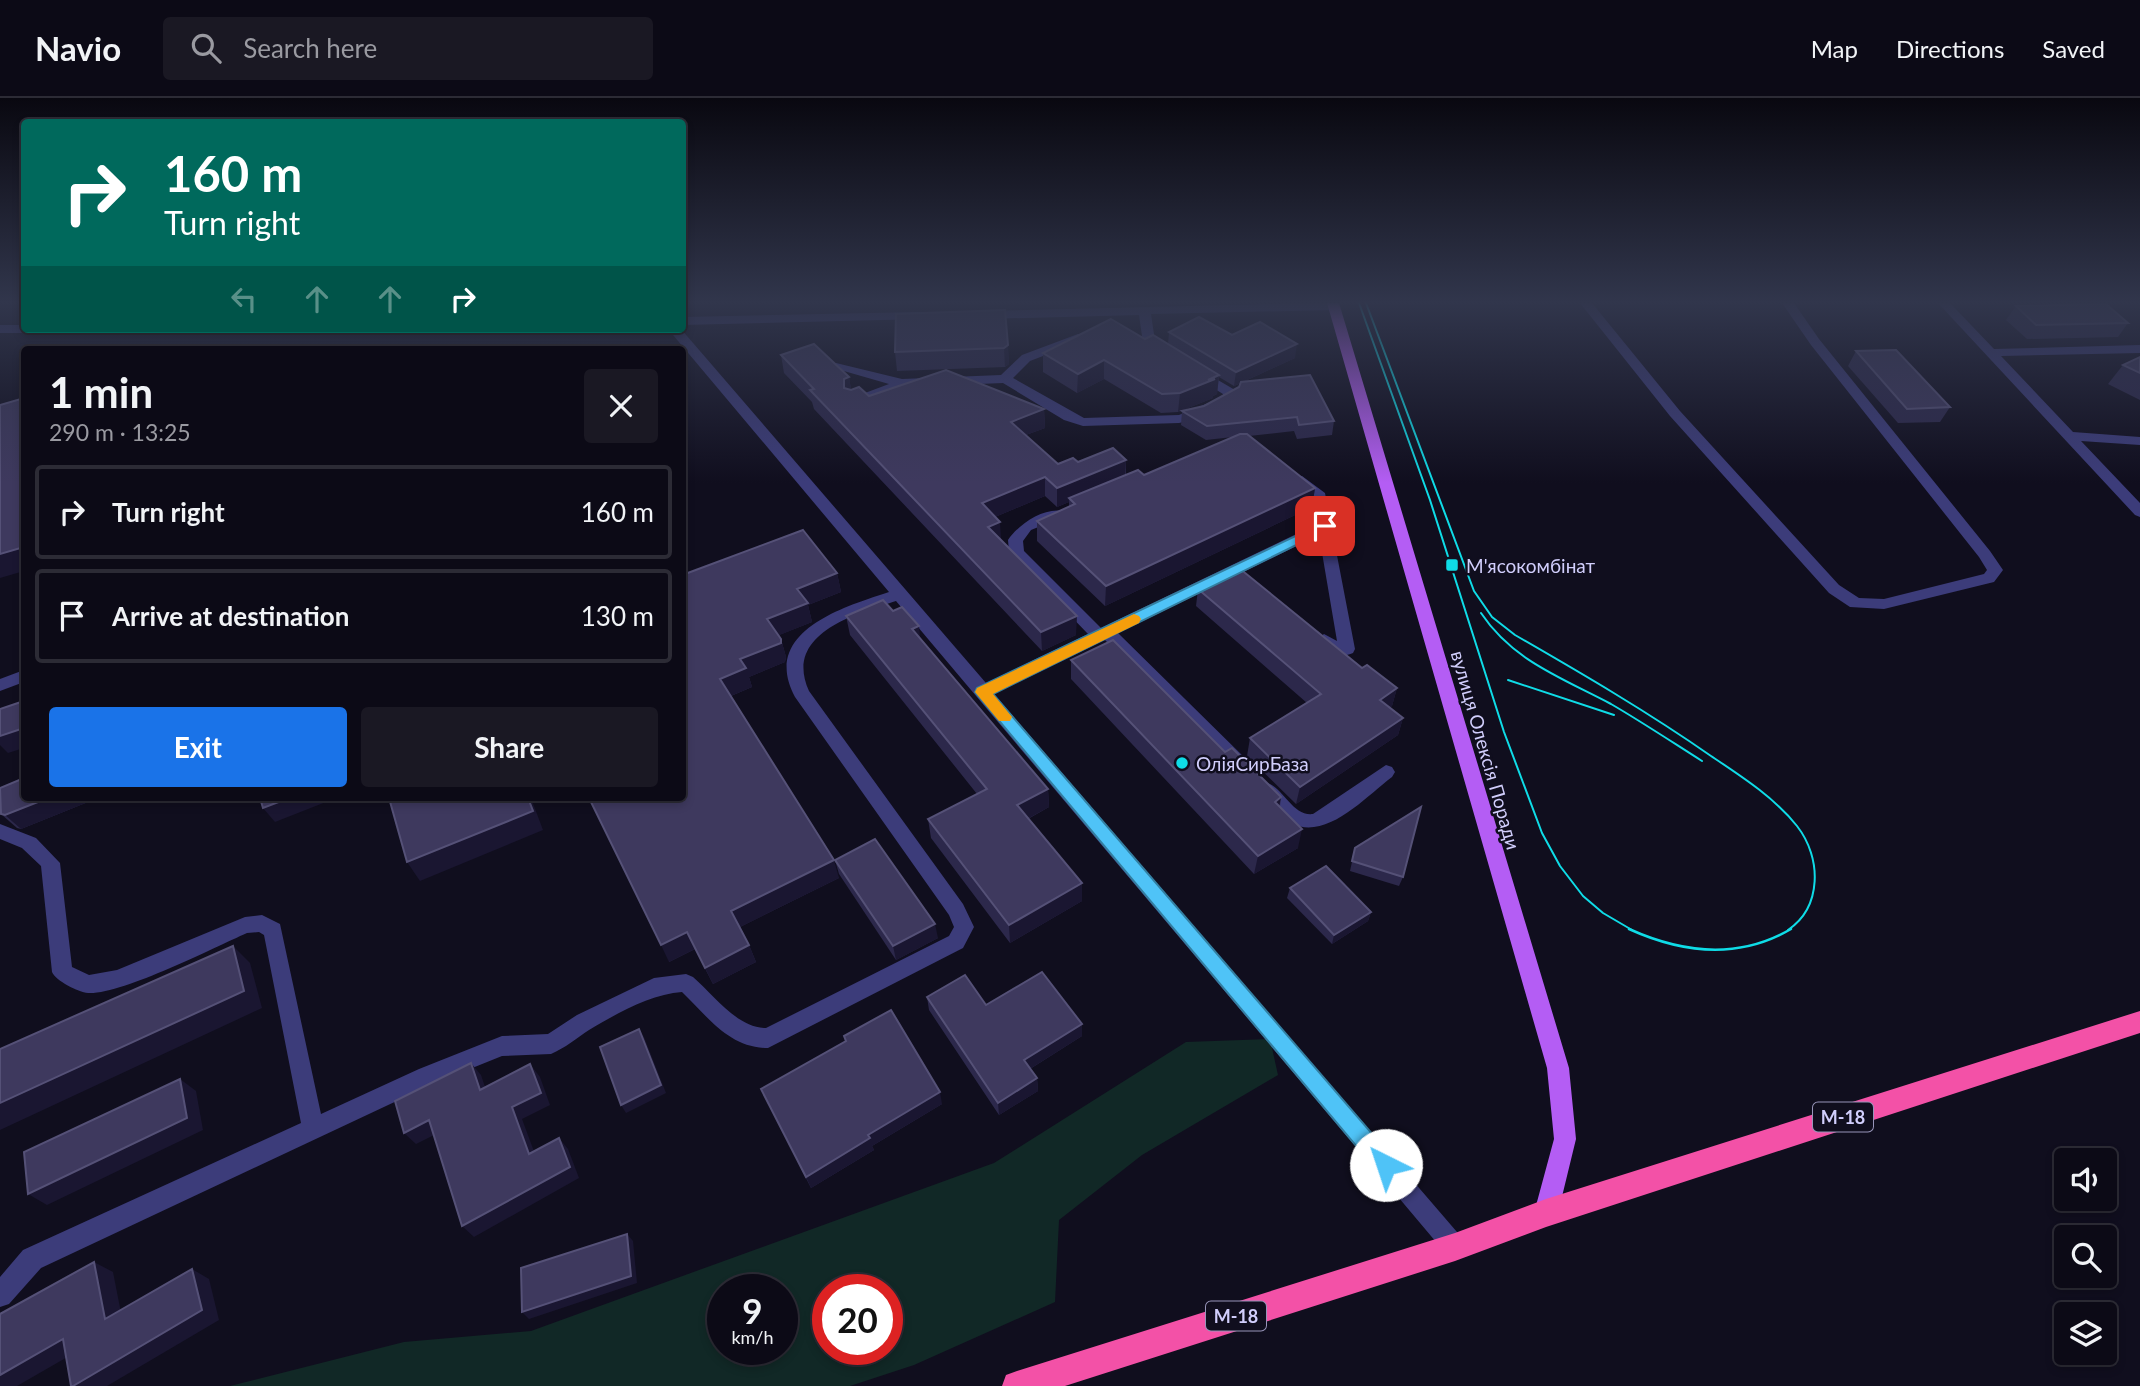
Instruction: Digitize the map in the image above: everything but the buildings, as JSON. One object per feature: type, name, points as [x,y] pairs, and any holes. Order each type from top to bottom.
[{"type":"highway","name":"М-18","points":[[1017,1386],[1455,1247],[1546,1213],[2140,1022]]},
{"type":"main road","name":"вулиця Олексія Поради","points":[[1351,363],[1558,1068],[1565,1139],[1546,1213]]},
{"type":"street","points":[[703,363],[1455,1247]]},
{"type":"street","points":[[1005,379],[1021,363]]},
{"type":"street","points":[[836,367],[902,383],[1005,379],[1069,417],[1083,422],[1179,419],[1196,415],[1229,399],[1230,393],[1225,388],[1182,363]]},
{"type":"street","points":[[1633,363],[1715,460],[1833,589],[1856,603],[1884,604],[1989,578],[1995,570],[1985,554],[1832,363]]},
{"type":"street","points":[[1999,363],[2140,512]]},
{"type":"street","points":[[854,402],[902,383]]},
{"type":"street","points":[[2068,436],[2140,442]]},
{"type":"street","points":[[1287,471],[1320,496],[1347,649],[1335,649],[1314,631]]},
{"type":"street","points":[[1078,506],[1026,527],[1014,540],[1017,552],[1294,817],[1307,823],[1321,819],[1386,772]]},
{"type":"street","points":[[983,692],[1103,634],[1245,572],[1325,526]]},
{"type":"street","points":[[0,1295],[32,1259],[313,1127],[502,1046],[551,1044],[584,1022],[662,984],[686,983],[733,1028],[750,1038],[768,1038],[956,942],[964,927],[956,910],[801,693],[793,674],[799,650],[813,632],[835,617],[900,594]]},
{"type":"street","points":[[0,685],[21,677]]},
{"type":"street","points":[[0,831],[29,843],[50,863],[62,972],[88,984],[119,978],[245,925],[262,923],[273,930],[313,1127]]},
{"type":"green space","points":[[1270,1039],[1278,1075],[1142,1155],[1059,1220],[1055,1302],[914,1365],[850,1386],[230,1386],[404,1342],[531,1331],[994,1163],[1186,1042]]},
{"type":"tram line","points":[[1381,363],[1430,500],[1504,732],[1542,833],[1560,866],[1583,896],[1603,913],[1632,930]]},
{"type":"tram line","points":[[1389,363],[1474,591],[1492,617],[1515,635],[1614,693],[1734,771],[1778,806],[1797,826],[1811,853],[1815,881],[1807,909],[1788,930]]},
{"type":"tram line","points":[[1481,613],[1494,630],[1523,656],[1611,704],[1702,761]]},
{"type":"tram line","points":[[1508,680],[1614,715]]},
{"type":"tram line","points":[[1629,929],[1669,943],[1710,950],[1751,945],[1791,929]]},
{"type":"slow traffic","points":[[1004,717],[983,692],[1134,619]]},
{"type":"place","name":"М'ясокомбінат","points":[[1452,565]]},
{"type":"place","name":"ОліяСирБаза","points":[[1182,763]]},
{"type":"route","points":[[1325,526],[983,692],[1386,1165]]}]
